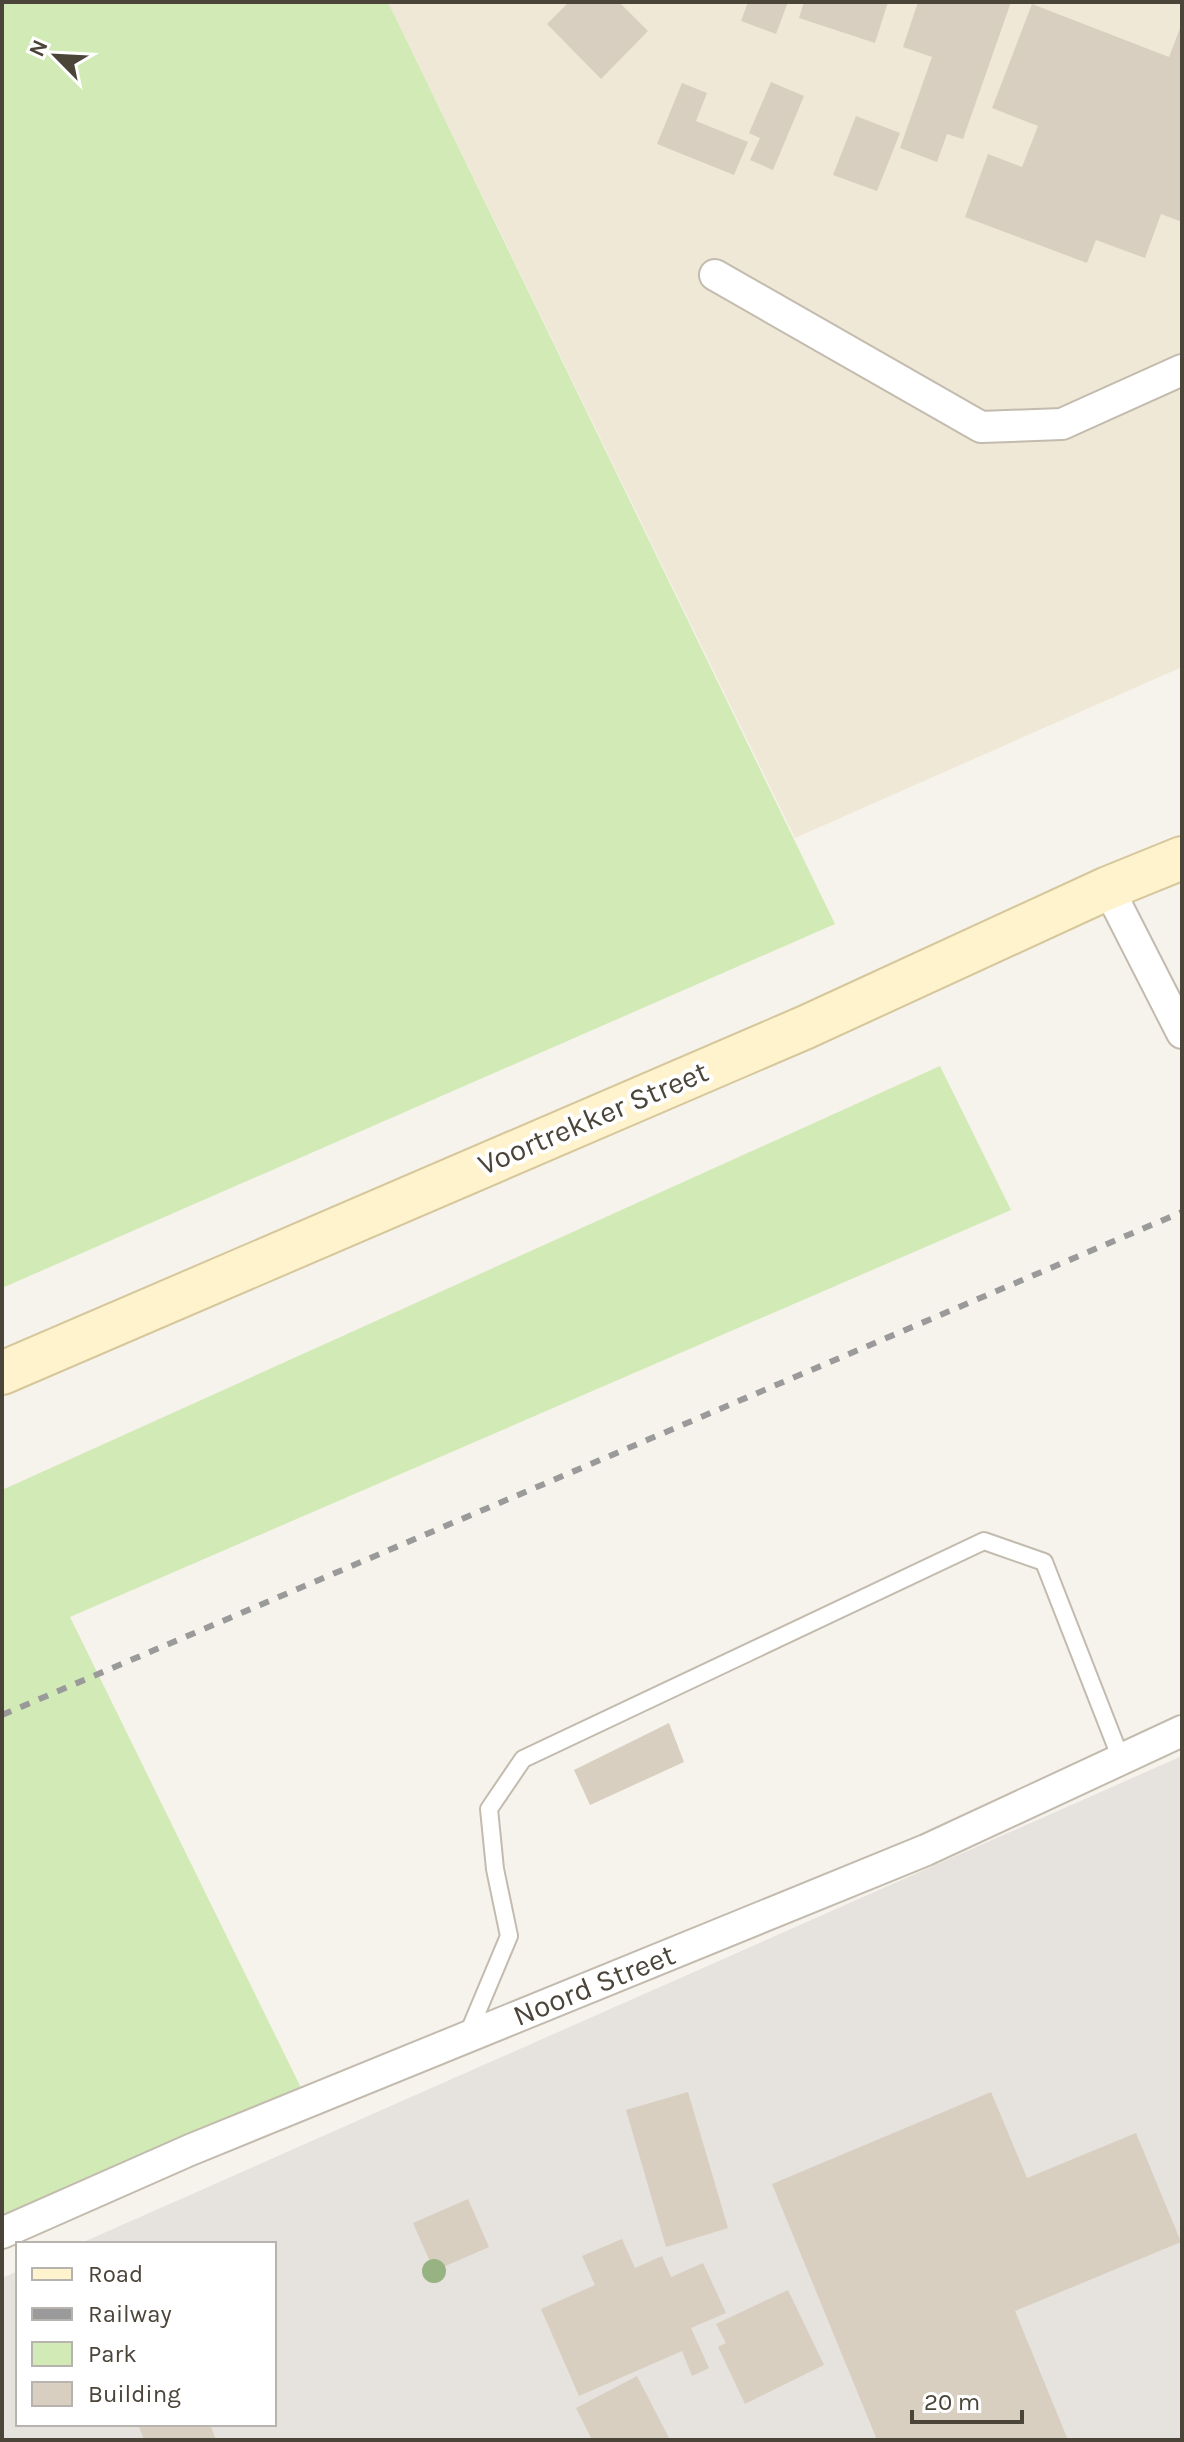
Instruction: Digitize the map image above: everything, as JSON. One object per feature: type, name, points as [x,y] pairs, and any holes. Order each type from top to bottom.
[{"type":"main road","name":"Voortrekker Street","points":[[2,1373],[806,1027],[1108,888],[1182,858]]},
{"type":"street","points":[[715,275],[981,427],[1062,424],[1182,370]]},
{"type":"street","points":[[1108,888],[1182,1033]]},
{"type":"street","name":"Noord Street","points":[[2,2233],[190,2150],[926,1850],[1182,1731]]},
{"type":"lane","points":[[466,2038],[509,1936],[495,1869],[489,1809],[523,1759],[984,1541],[1044,1562],[1121,1759]]},
{"type":"shaded area","points":[[388,2],[1182,2],[1182,667],[795,838]]},
{"type":"shaded area","points":[[1182,1756],[1182,2440],[2,2440],[2,2278],[16,2272],[16,2426],[276,2426],[276,2242],[84,2242]]},
{"type":"green space","points":[[2,2],[388,2],[835,924],[2,1288]]},
{"type":"green space","points":[[940,1066],[1011,1210],[70,1617],[308,2102],[2,2234],[2,1490]]},
{"type":"building","points":[[569,2],[619,2],[648,31],[601,79],[547,24]]},
{"type":"building","points":[[748,2],[788,2],[776,34],[741,21]]},
{"type":"building","points":[[804,2],[888,2],[875,43],[799,18]]},
{"type":"building","points":[[918,2],[1011,2],[963,139],[947,134],[937,162],[900,148],[932,57],[903,47]]},
{"type":"building","points":[[1032,4],[1169,57],[1182,23],[1182,222],[1161,214],[1145,258],[1096,240],[1087,263],[965,217],[988,154],[1022,167],[1038,126],[992,108]]},
{"type":"building","points":[[771,82],[804,96],[773,170],[750,160],[760,138],[749,133]]},
{"type":"building","points":[[682,83],[707,93],[696,121],[748,142],[734,175],[657,144]]},
{"type":"building","points":[[856,116],[900,133],[877,191],[833,175]]},
{"type":"building","points":[[669,1723],[684,1762],[590,1805],[574,1770]]},
{"type":"building","points":[[688,2092],[728,2228],[666,2247],[626,2110]]},
{"type":"building","points":[[991,2092],[1027,2178],[1136,2133],[1181,2242],[1015,2311],[1068,2440],[877,2440],[772,2184]]},
{"type":"building","points":[[468,2199],[489,2247],[434,2271],[413,2223]]},
{"type":"building","points":[[622,2239],[635,2268],[662,2256],[671,2277],[703,2263],[726,2313],[691,2328],[709,2368],[692,2376],[682,2351],[579,2396],[541,2309],[595,2285],[582,2256]]},
{"type":"building","points":[[788,2290],[824,2365],[745,2404],[718,2347],[726,2343],[716,2324]]},
{"type":"building","points":[[637,2376],[670,2440],[592,2440],[576,2408]]},
{"type":"building","points":[[139,2426],[211,2426],[216,2440],[144,2440]]},
{"type":"railway","points":[[2,1715],[1182,1212]]}]
